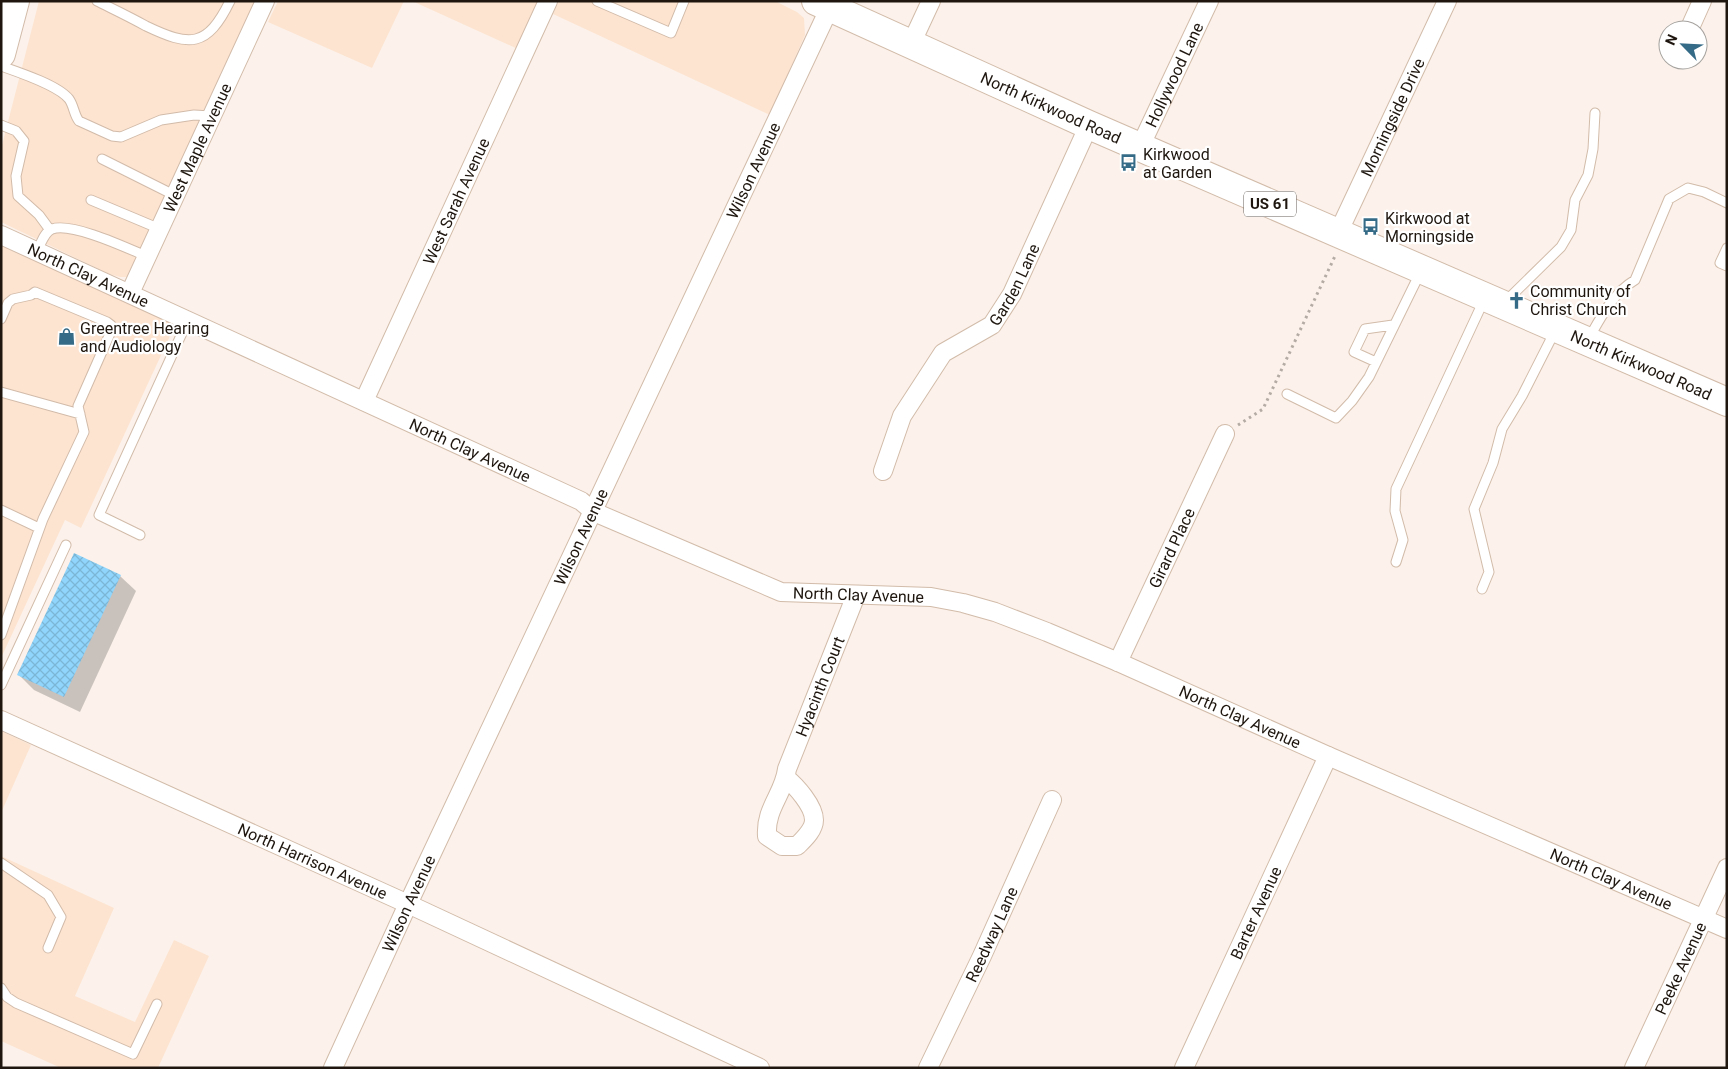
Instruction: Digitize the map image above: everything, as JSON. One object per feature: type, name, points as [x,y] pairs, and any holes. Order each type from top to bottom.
[{"type":"main road","points":[[2,54],[15,1]]},
{"type":"main road","name":"North Kirkwood Road","points":[[823,4],[1089,125],[1727,402]]},
{"type":"street","name":"West Maple Avenue","points":[[130,293],[264,1]]},
{"type":"street","name":"West Sarah Avenue","points":[[364,401],[548,1]]},
{"type":"street","points":[[911,44],[931,1]]},
{"type":"street","name":"Hollywood Lane","points":[[1140,147],[1209,1]]},
{"type":"street","name":"Morningside Drive","points":[[1341,235],[1447,1]]},
{"type":"street","points":[[1693,20],[1702,1]]},
{"type":"street","name":"Wilson Avenue","points":[[333,1068],[408,904],[594,512],[823,4]]},
{"type":"street","name":"Garden Lane","points":[[883,471],[902,416],[943,352],[992,325],[1012,294],[1089,125]]},
{"type":"street","name":"North Clay Avenue","points":[[1,235],[581,501],[594,512],[781,592],[930,597],[963,603],[994,612],[1118,662],[1328,756],[1727,929]]},
{"type":"street","name":"Girard Place","points":[[1118,662],[1225,434]]},
{"type":"street","name":"Hyacinth Court","points":[[786,778],[787,769],[856,595]]},
{"type":"street","name":"North Harrison Avenue","points":[[1,720],[408,904],[760,1068]]},
{"type":"street","name":"Barter Avenue","points":[[1184,1068],[1328,756]]},
{"type":"street","name":"Reedway Lane","points":[[928,1068],[982,956],[1052,800]]},
{"type":"street","name":"Peeke Avenue","points":[[1634,1068],[1727,868]]},
{"type":"lane","points":[[97,1],[167,36],[180,40],[193,40],[213,28],[222,18],[230,1]]},
{"type":"lane","points":[[596,1],[671,33],[684,1]]},
{"type":"lane","points":[[2,54],[25,75],[59,91],[69,100],[79,121],[116,137],[126,135],[161,120],[194,115],[211,116]]},
{"type":"lane","points":[[1396,562],[1403,540],[1395,511],[1396,489],[1494,301],[1561,247],[1571,230],[1575,200],[1588,175],[1593,149],[1595,113]]},
{"type":"lane","points":[[1,125],[16,131],[24,141],[16,176],[18,196],[39,215],[50,230]]},
{"type":"lane","points":[[102,159],[176,196]]},
{"type":"lane","points":[[1587,341],[1606,308],[1624,286],[1635,280],[1670,199],[1688,188],[1704,192],[1727,203]]},
{"type":"lane","points":[[90,200],[160,228]]},
{"type":"lane","points":[[37,251],[47,232],[54,228],[64,228],[90,234],[146,256]]},
{"type":"lane","points":[[1727,248],[1720,263],[1727,266]]},
{"type":"lane","points":[[1287,394],[1336,418],[1352,401],[1369,377],[1422,269]]},
{"type":"lane","points":[[1,319],[8,303],[13,299],[31,295],[35,292],[98,318],[112,326],[78,406],[84,432],[39,528],[1,635]]},
{"type":"lane","points":[[140,535],[99,515],[188,320]]},
{"type":"lane","points":[[1376,362],[1354,352],[1365,329],[1393,325]]},
{"type":"lane","points":[[1482,589],[1489,572],[1474,509],[1493,463],[1502,429],[1522,396],[1557,328]]},
{"type":"lane","points":[[1,392],[80,414]]},
{"type":"lane","points":[[1,510],[39,528]]},
{"type":"lane","points":[[1,685],[66,544]]},
{"type":"lane","points":[[1,863],[48,896],[61,916],[48,948]]},
{"type":"lane","points":[[1,988],[7,997],[16,1003],[133,1054],[157,1004]]},
{"type":"path","points":[[1225,434],[1263,409],[1341,235]]},
{"type":"shaded area","points":[[39,1],[259,1],[129,277],[109,274],[1,222],[1,149]]},
{"type":"shaded area","points":[[278,1],[404,1],[372,68],[268,22]]},
{"type":"shaded area","points":[[412,1],[540,1],[518,49]]},
{"type":"shaded area","points":[[559,1],[775,1],[797,12],[804,18],[805,35],[770,115],[553,14]]},
{"type":"shaded area","points":[[1,240],[176,323],[81,528],[65,520],[1,658]]},
{"type":"shaded area","points":[[1,731],[31,745],[1,813]]},
{"type":"shaded area","points":[[1,856],[114,908],[75,996],[135,1022],[174,940],[209,956],[158,1068],[61,1068],[1,1041]]},
{"type":"building","points":[[74,553],[121,575],[64,697],[17,675]]},
{"type":"place","name":"Kirkwood at Garden","points":[[1129,163]]},
{"type":"place","name":"Kirkwood at Morningside","points":[[1371,227]]},
{"type":"place","name":"Community of Christ Church","points":[[1516,300]]},
{"type":"place","name":"Greentree Hearing and Audiology","points":[[66,337]]}]
